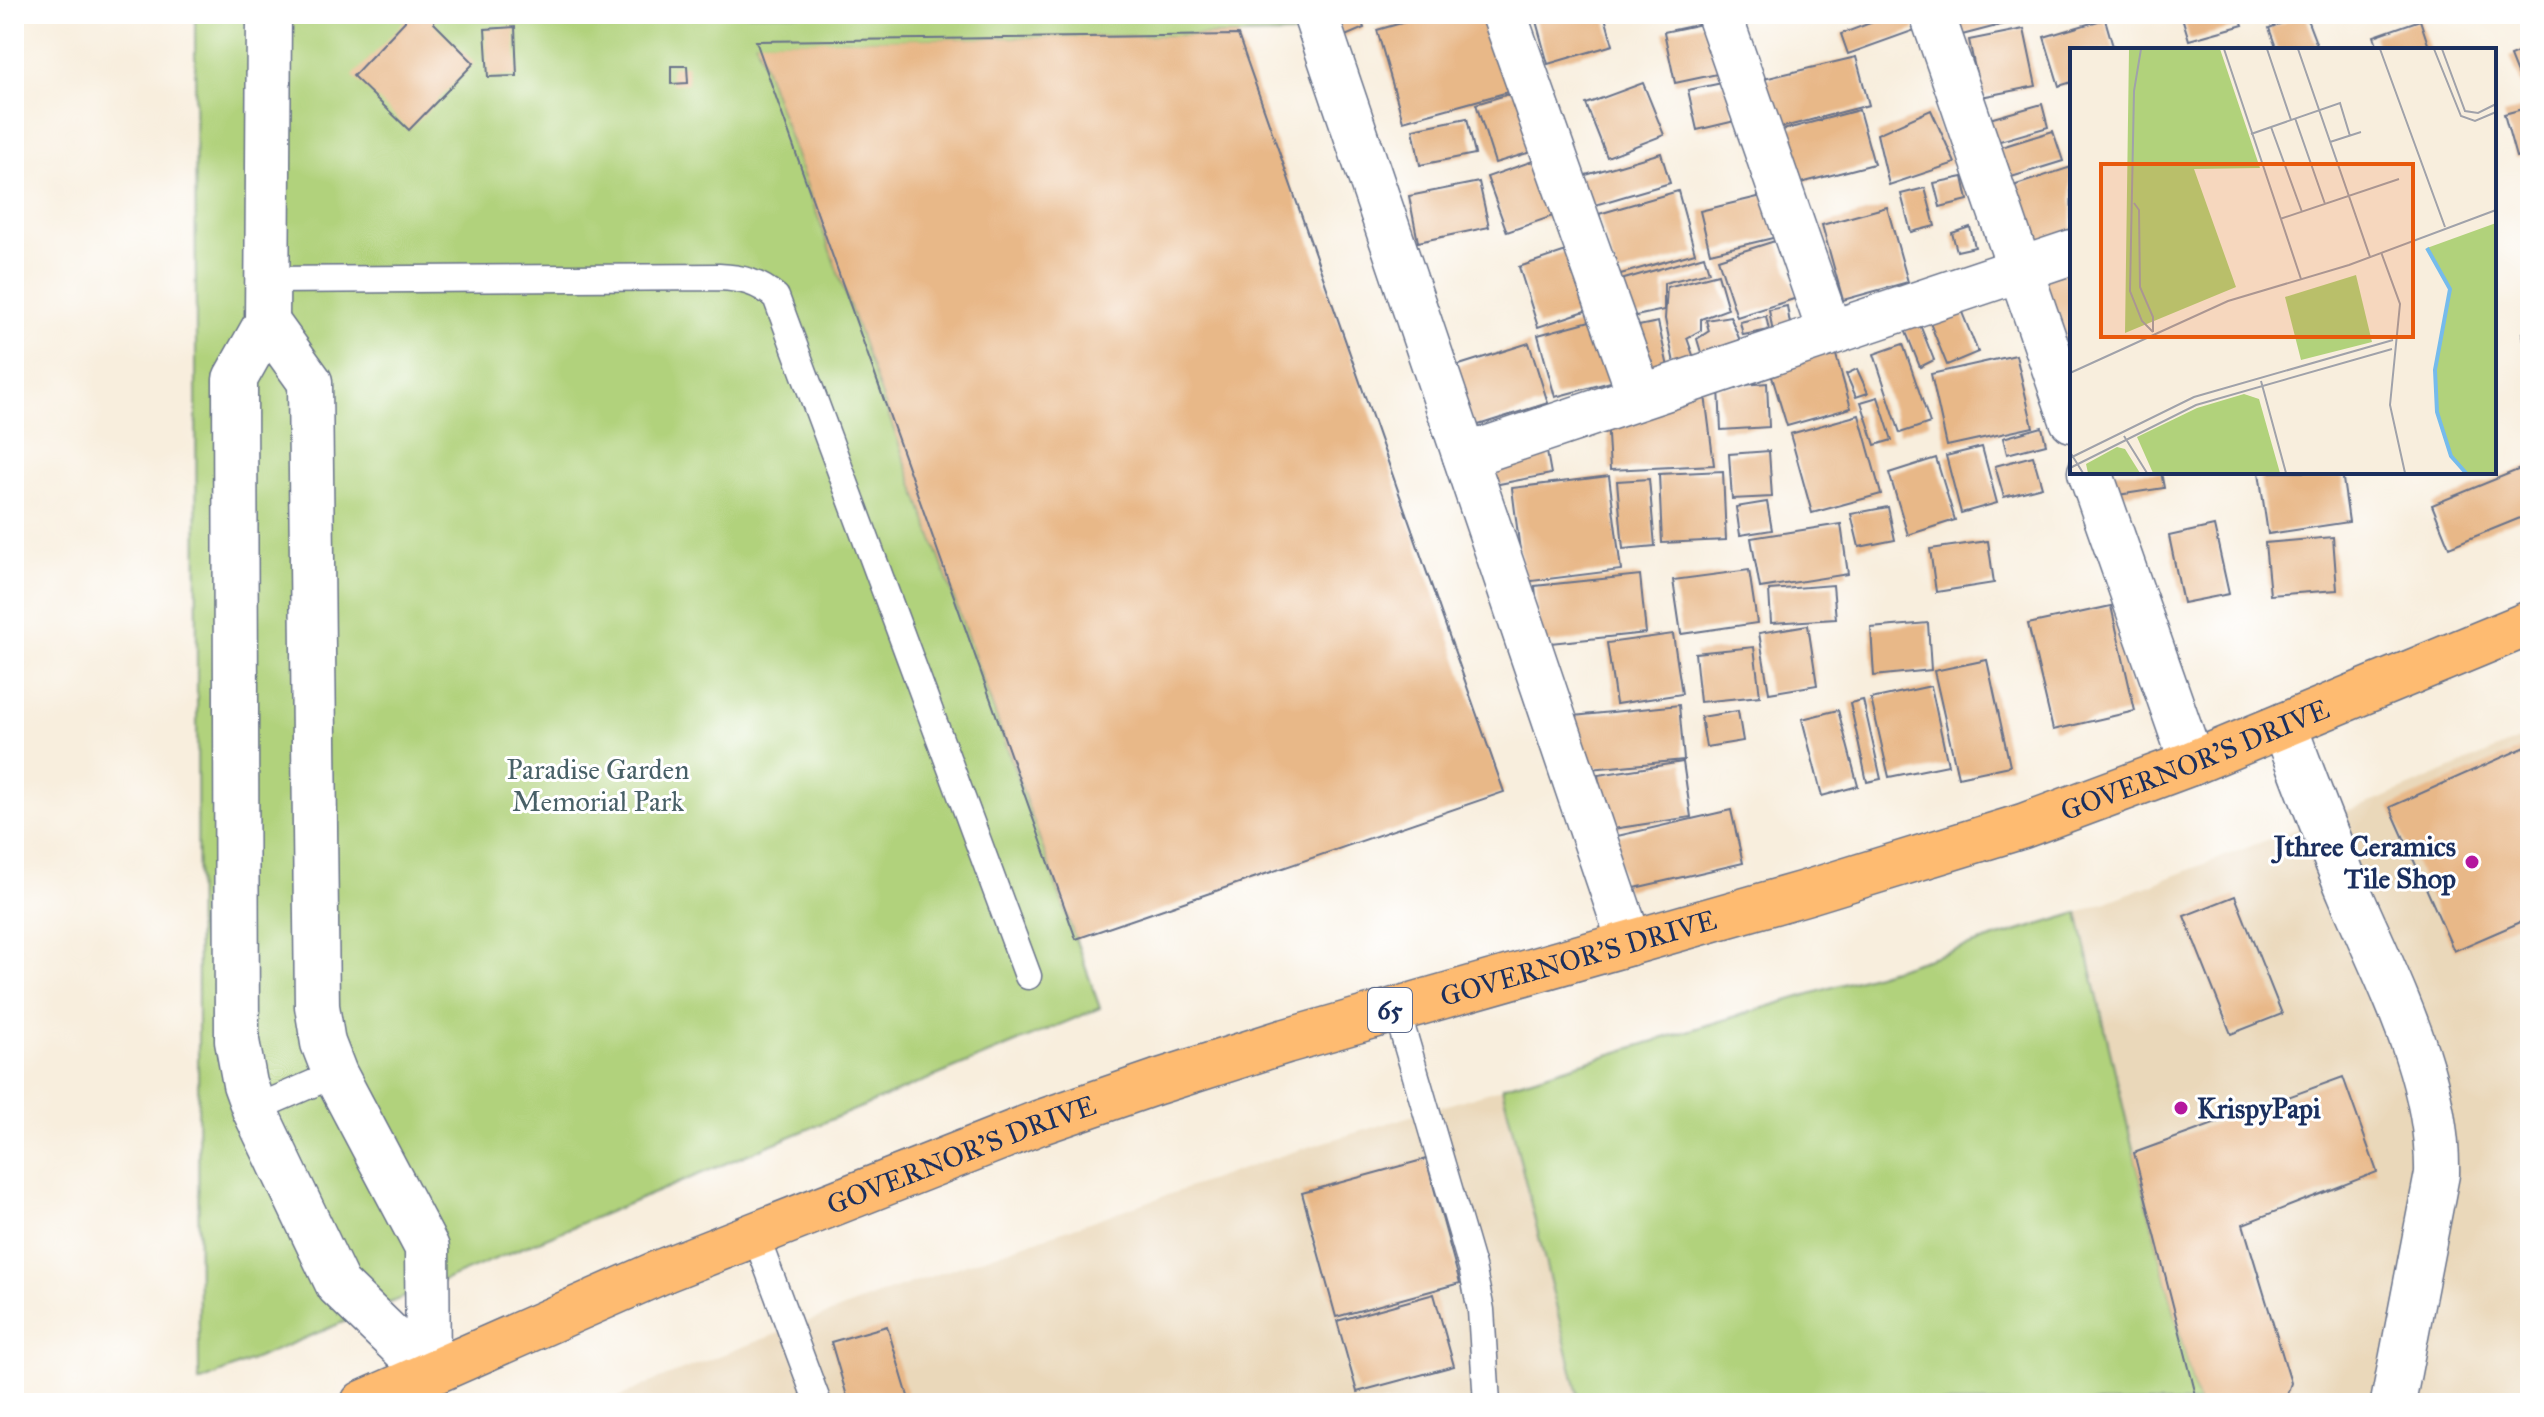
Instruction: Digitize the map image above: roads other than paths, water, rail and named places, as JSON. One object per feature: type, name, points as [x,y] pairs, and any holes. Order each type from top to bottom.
[{"type":"main road","name":"GOVERNOR'S DRIVE","points":[[363,1403],[428,1372],[755,1234],[1038,1123],[1157,1082],[1396,1008],[1630,943],[2009,830],[2192,763],[2530,623]]},
{"type":"street","points":[[269,14],[268,301],[235,379],[236,1006],[240,1060],[254,1109],[338,1285],[428,1372]]},
{"type":"street","points":[[1315,14],[1630,943]]},
{"type":"street","points":[[1504,14],[1640,396]]},
{"type":"street","points":[[1719,14],[1830,333]]},
{"type":"street","points":[[1932,14],[2070,414]]},
{"type":"street","points":[[1465,456],[2070,253]]},
{"type":"street","points":[[268,301],[310,382],[317,1006],[323,1043],[335,1074],[427,1248],[428,1372]]},
{"type":"street","points":[[2091,474],[2192,763]]},
{"type":"street","points":[[2284,725],[2328,842],[2407,1029],[2434,1113],[2438,1143],[2437,1174],[2393,1403]]},
{"type":"lane","points":[[268,301],[719,277],[757,283],[776,297],[1028,976]]},
{"type":"lane","points":[[1396,1008],[1472,1267],[1481,1310],[1487,1403]]},
{"type":"lane","points":[[254,1109],[335,1074]]},
{"type":"lane","points":[[755,1234],[818,1403]]},
{"type":"place","name":"Jthree Ceramics Tile Shop","points":[[2472,862]]},
{"type":"place","name":"KrispyPapi","points":[[2181,1108]]},
{"type":"park label","name":"Paradise Garden Memorial Park","points":[[598,785]]}]
